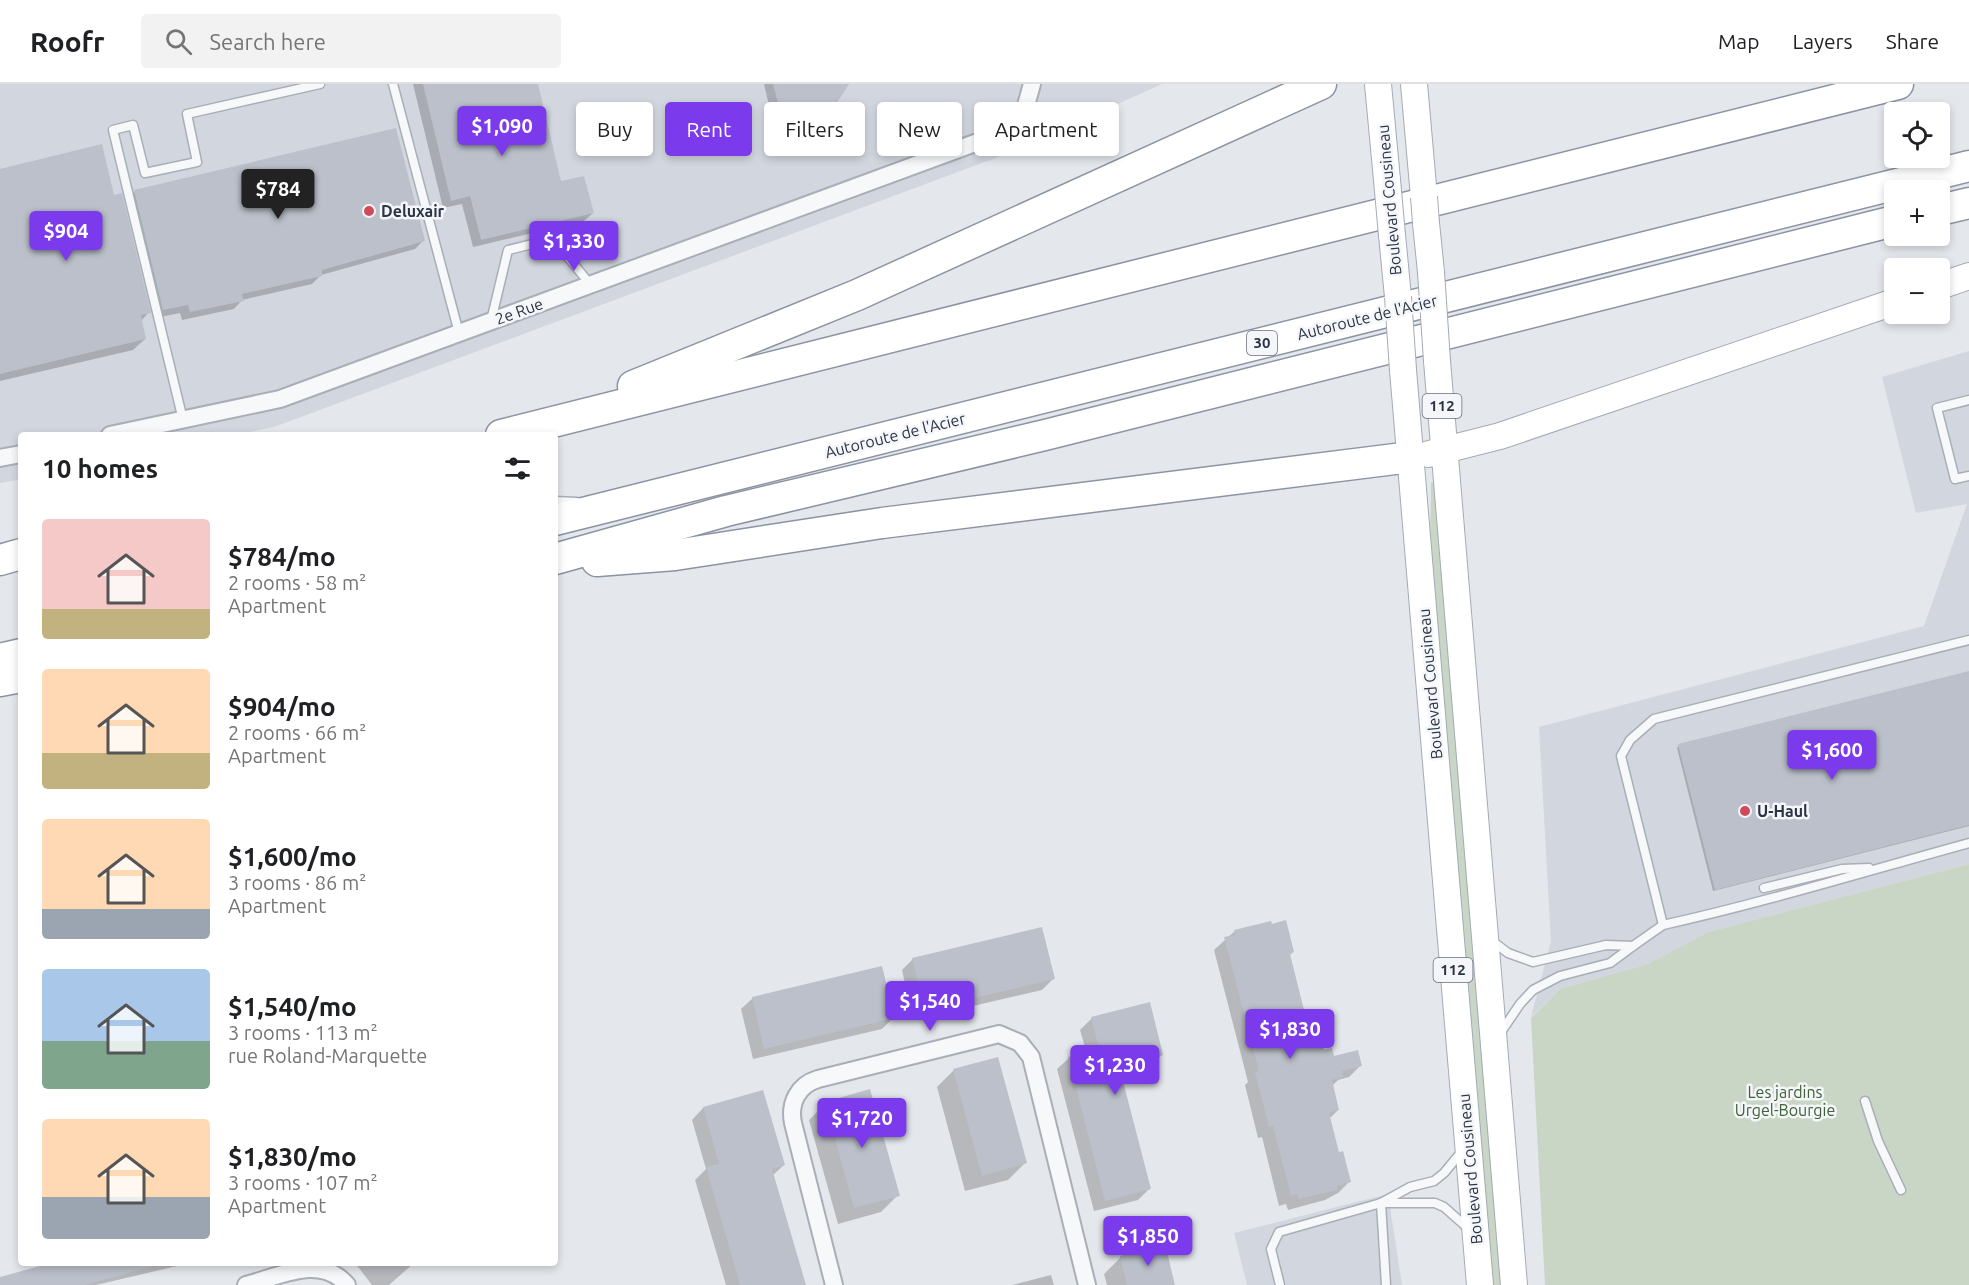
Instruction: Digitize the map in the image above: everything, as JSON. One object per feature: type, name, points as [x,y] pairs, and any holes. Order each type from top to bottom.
[{"type":"highway","points":[[540,431],[857,295],[1321,84]]},
{"type":"highway","points":[[540,431],[584,414],[1898,84]]},
{"type":"highway","name":"Autoroute de l'Acier","points":[[558,519],[1969,166]]},
{"type":"highway","points":[[1950,208],[1969,203]]},
{"type":"highway","points":[[558,558],[726,511],[1068,429],[1884,224]]},
{"type":"highway","points":[[558,565],[675,555],[882,523],[1411,457]]},
{"type":"highway","points":[[0,560],[18,555]]},
{"type":"highway","points":[[0,659],[18,655]]},
{"type":"highway","points":[[0,681],[18,678]]},
{"type":"main road","name":"Boulevard Cousineau","points":[[1378,84],[1480,1285]]},
{"type":"main road","name":"Boulevard Cousineau","points":[[1414,84],[1514,1285]]},
{"type":"main road","points":[[1950,283],[1969,276]]},
{"type":"main road","points":[[1411,457],[1445,452],[1500,436],[1884,305]]},
{"type":"street","name":"2e Rue","points":[[125,432],[280,399],[994,136],[1025,109],[1032,84]]},
{"type":"street","points":[[0,458],[18,455]]},
{"type":"street","points":[[834,1285],[793,1123],[792,1111],[797,1095],[808,1083],[818,1079],[999,1034],[1020,1043],[1030,1057],[1087,1285]]},
{"type":"street","points":[[246,1285],[315,1268],[327,1269],[338,1275],[347,1285]]},
{"type":"lane","points":[[183,420],[113,130],[133,125],[145,173],[197,162],[187,114],[320,84]]},
{"type":"lane","points":[[393,84],[459,333]]},
{"type":"lane","points":[[491,321],[508,250],[553,239],[590,284]]},
{"type":"lane","points":[[584,414],[609,398]]},
{"type":"lane","points":[[1969,400],[1937,408],[1955,479],[1969,476]]},
{"type":"lane","points":[[558,501],[619,504]]},
{"type":"lane","points":[[1663,925],[1621,762],[1625,746],[1643,726],[1661,717],[1969,640]]},
{"type":"lane","points":[[1493,1043],[1520,1004],[1533,990],[1560,976],[1610,963],[1663,925],[1846,879],[1880,867],[1969,843]]},
{"type":"lane","points":[[1764,888],[1842,869],[1880,867]]},
{"type":"lane","points":[[1484,934],[1508,953],[1533,962],[1606,945],[1633,946]]},
{"type":"lane","points":[[1865,1101],[1878,1142],[1901,1190]]},
{"type":"lane","points":[[1280,1285],[1271,1249],[1279,1232],[1381,1203],[1410,1187],[1440,1178],[1468,1143]]},
{"type":"lane","points":[[1381,1203],[1440,1204],[1476,1236]]},
{"type":"lane","points":[[1381,1203],[1386,1285]]},
{"type":"shaded area","points":[[0,84],[1162,84],[1119,103],[974,102],[974,156],[1001,156],[274,427],[250,432],[18,432],[18,480],[0,483]]},
{"type":"shaded area","points":[[1969,351],[1969,864],[1708,932],[1648,964],[1560,989],[1531,1017],[1551,941],[1539,727],[1924,626],[1967,504],[1916,513],[1882,377]]},
{"type":"shaded area","points":[[1388,1194],[1402,1285],[1247,1285],[1234,1233]]},
{"type":"green space","points":[[1431,482],[1435,482],[1504,1285],[1490,1285],[1430,556]]},
{"type":"green space","name":"Les jardins Urgel-Bourgie","points":[[1969,864],[1969,1285],[1545,1285],[1531,1018],[1560,989],[1648,964],[1708,932]]},
{"type":"building","points":[[423,84],[538,84],[561,181],[584,176],[594,213],[481,240],[470,196],[451,201]]},
{"type":"building","points":[[773,84],[849,84],[837,102],[778,102]]},
{"type":"building","points":[[396,128],[425,241],[322,270],[322,276],[242,294],[244,301],[190,312],[188,305],[163,310],[134,190]]},
{"type":"building","points":[[102,144],[114,195],[122,193],[151,313],[141,315],[146,339],[0,374],[0,169]]},
{"type":"building","points":[[1969,671],[1969,825],[1715,890],[1678,744]]},
{"type":"building","points":[[1286,920],[1294,952],[1290,954],[1309,1030],[1318,1027],[1324,1050],[1332,1048],[1334,1056],[1358,1050],[1362,1066],[1342,1071],[1343,1077],[1332,1080],[1339,1110],[1329,1113],[1339,1152],[1343,1151],[1351,1182],[1337,1186],[1337,1190],[1299,1199],[1297,1194],[1291,1196],[1273,1126],[1269,1127],[1255,1072],[1259,1071],[1224,937],[1235,935],[1234,930],[1271,921],[1272,924]]},
{"type":"building","points":[[1042,927],[1055,979],[924,1010],[912,958]]},
{"type":"building","points":[[882,966],[895,1018],[764,1049],[752,997]]},
{"type":"building","points":[[1150,1002],[1163,1055],[1119,1066],[1151,1189],[1105,1201],[1068,1057],[1099,1049],[1091,1017]]},
{"type":"building","points":[[998,1057],[1027,1163],[982,1176],[953,1069]]},
{"type":"building","points":[[870,1089],[900,1196],[854,1208],[825,1102]]},
{"type":"building","points":[[763,1090],[785,1165],[772,1169],[806,1285],[740,1285],[706,1167],[719,1164],[703,1107]]},
{"type":"building","points":[[1165,1244],[1175,1285],[1127,1285],[1120,1256]]},
{"type":"building","points":[[40,1266],[150,1266],[85,1285],[0,1285],[0,1277]]},
{"type":"place","name":"Deluxair","points":[[369,211]]},
{"type":"place","name":"U-Haul","points":[[1745,811]]}]
